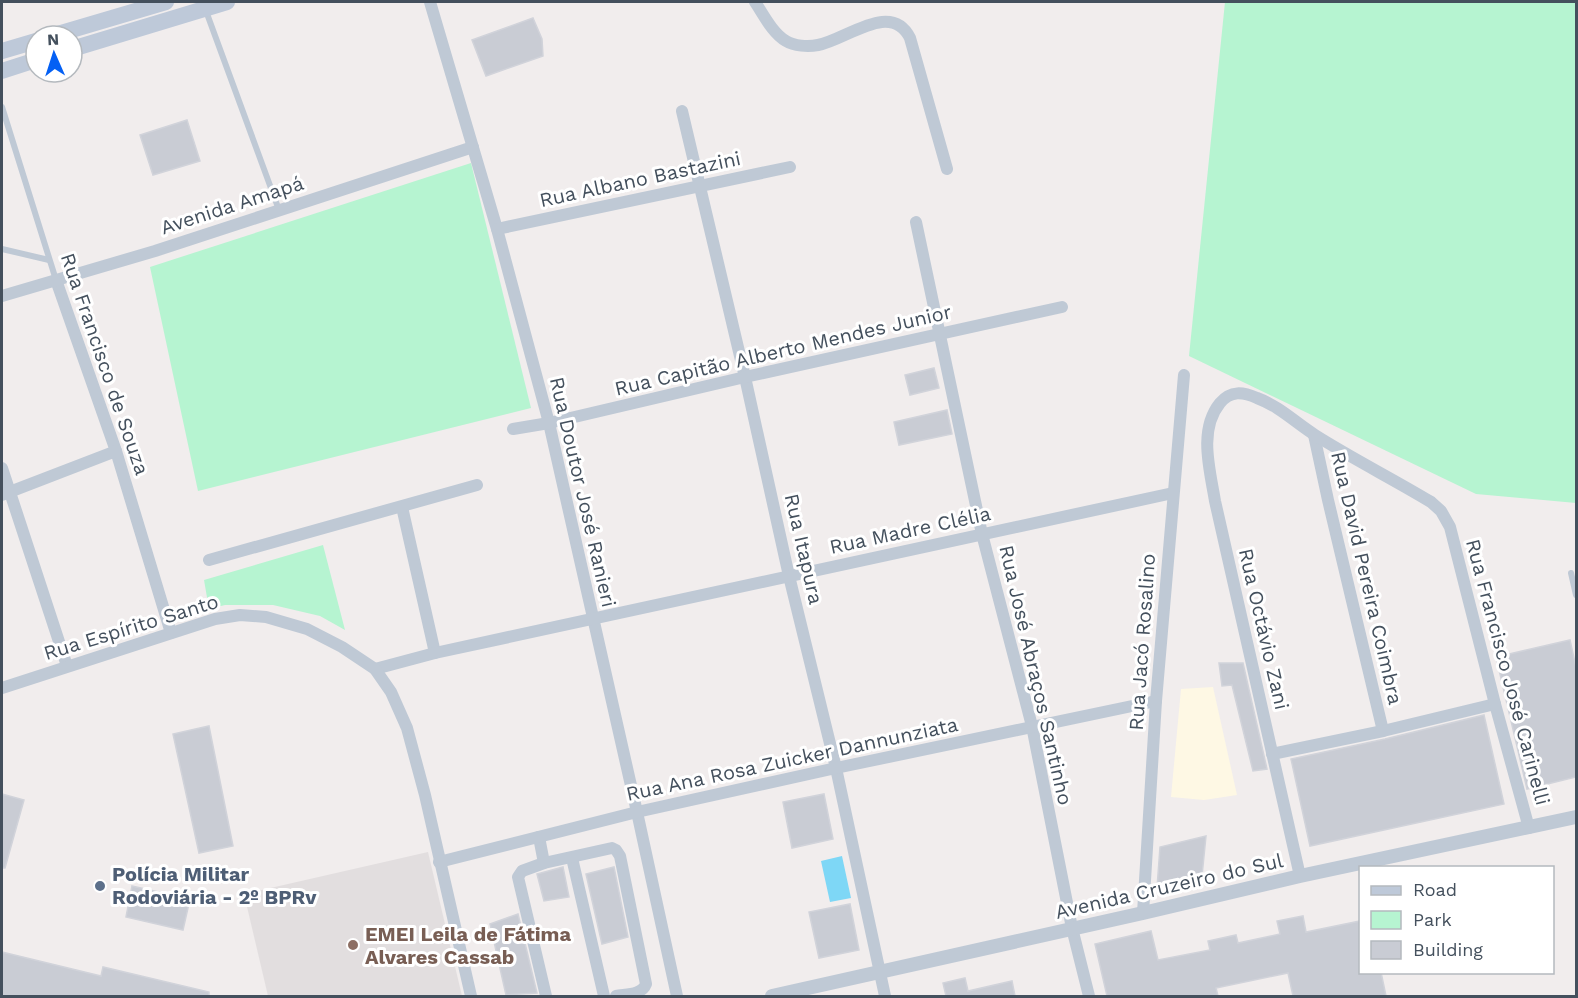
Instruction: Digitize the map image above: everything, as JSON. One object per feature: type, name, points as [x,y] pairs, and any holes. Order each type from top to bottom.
[{"type":"main road","points":[[84,26],[166,2]]},
{"type":"main road","points":[[84,45],[204,5],[226,2]]},
{"type":"main road","points":[[2,51],[24,44]]},
{"type":"main road","points":[[2,71],[24,64]]},
{"type":"street","name":"Rua Doutor José Ranieri","points":[[430,2],[497,229],[549,423],[677,996]]},
{"type":"street","points":[[755,2],[771,26],[785,41],[798,45],[818,45],[876,21],[897,21],[906,28],[947,168]]},
{"type":"street","name":"Rua Itapura","points":[[682,111],[789,576],[836,768],[885,996]]},
{"type":"street","name":"Avenida Amapá","points":[[2,296],[473,147]]},
{"type":"street","name":"Rua Albano Bastazini","points":[[497,229],[790,166]]},
{"type":"street","name":"Rua José Abraços Santinho","points":[[916,222],[982,534],[1032,726],[1072,928],[1089,996]]},
{"type":"street","name":"Rua Francisco de Souza","points":[[56,280],[116,451],[171,633]]},
{"type":"street","name":"Rua Capitão Alberto Mendes Junior","points":[[513,429],[549,423],[1062,307]]},
{"type":"street","name":"Rua Jacó Rosalino","points":[[1143,913],[1156,701],[1184,375]]},
{"type":"street","name":"Rua Octávio Zani","points":[[1300,876],[1215,501],[1209,460],[1208,429],[1212,416],[1228,394],[1238,393],[1274,406],[1314,435]]},
{"type":"street","name":"Rua Francisco José Carinelli","points":[[1314,435],[1431,501],[1441,511],[1450,527],[1529,828]]},
{"type":"street","name":"Rua David Pereira Coimbra","points":[[1314,435],[1383,731]]},
{"type":"street","points":[[6,494],[116,451]]},
{"type":"street","points":[[2,468],[6,494],[67,666]]},
{"type":"street","points":[[209,561],[477,485]]},
{"type":"street","name":"Rua Madre Clélia","points":[[375,669],[435,653],[1173,493]]},
{"type":"street","points":[[402,507],[435,653]]},
{"type":"street","name":"Rua Espírito Santo","points":[[2,688],[215,619],[240,615],[266,617],[307,629],[342,647],[375,669]]},
{"type":"street","points":[[375,669],[391,692],[407,728],[471,996]]},
{"type":"street","name":"Rua Ana Rosa Zuicker Dannunziata","points":[[439,862],[637,812],[1156,701]]},
{"type":"street","points":[[1272,754],[1383,731],[1495,704]]},
{"type":"street","name":"Avenida Cruzeiro do Sul","points":[[772,996],[1300,876],[1576,818]]},
{"type":"street","points":[[539,837],[544,864]]},
{"type":"street","points":[[546,996],[518,877],[522,871],[544,864],[612,848],[620,856],[646,984],[642,991],[616,996]]},
{"type":"street","points":[[572,858],[604,996]]},
{"type":"lane","points":[[204,5],[279,210]]},
{"type":"lane","name":"Rua Francisco de Souza","points":[[2,107],[56,280]]},
{"type":"lane","points":[[2,249],[49,260]]},
{"type":"lane","points":[[1571,573],[1576,595]]},
{"type":"shaded area","points":[[1213,687],[1237,795],[1204,800],[1171,797],[1181,689]]},
{"type":"shaded area","name":"EMEI Leila de Fátima Alvares Cassab","points":[[428,852],[462,996],[268,996],[244,894]]},
{"type":"green space","points":[[1225,2],[1576,2],[1576,503],[1476,494],[1189,356]]},
{"type":"green space","points":[[471,163],[531,408],[198,491],[150,267]]},
{"type":"green space","points":[[323,545],[345,630],[320,616],[273,605],[225,605],[209,609],[204,580]]},
{"type":"water","points":[[842,856],[851,898],[830,902],[821,861]]},
{"type":"building","points":[[533,18],[542,39],[543,56],[486,76],[472,40]]},
{"type":"building","points":[[187,120],[200,161],[153,175],[140,135]]},
{"type":"building","points":[[934,368],[939,388],[910,395],[905,375]]},
{"type":"building","points":[[947,410],[952,434],[899,445],[894,422]]},
{"type":"building","points":[[1570,640],[1576,667],[1576,777],[1527,789],[1496,657]]},
{"type":"building","points":[[1219,663],[1243,663],[1267,769],[1253,771],[1232,685],[1222,686]]},
{"type":"building","points":[[1484,715],[1504,804],[1310,846],[1291,759]]},
{"type":"building","points":[[209,726],[233,846],[199,853],[173,734]]},
{"type":"building","points":[[2,794],[24,800],[5,868],[2,868]]},
{"type":"building","points":[[824,794],[833,839],[792,848],[783,802]]},
{"type":"building","points":[[1206,836],[1202,876],[1157,888],[1160,847]]},
{"type":"building","points":[[563,867],[569,897],[544,901],[537,874]]},
{"type":"building","points":[[614,867],[628,937],[602,944],[586,874]]},
{"type":"building","points":[[132,886],[190,899],[183,930],[126,917]]},
{"type":"building","points":[[850,904],[859,950],[819,958],[809,912]]},
{"type":"building","points":[[518,914],[537,993],[506,995],[490,924]]},
{"type":"building","points":[[1303,916],[1306,932],[1359,921],[1359,974],[1381,974],[1386,996],[1293,996],[1288,973],[1216,988],[1218,996],[1107,996],[1095,944],[1151,931],[1158,960],[1210,950],[1208,941],[1236,935],[1238,943],[1280,934],[1277,921]]},
{"type":"building","points":[[2,952],[101,976],[103,967],[209,992],[209,996],[2,996]]},
{"type":"building","points":[[965,978],[968,991],[1012,981],[1015,996],[946,996],[943,983]]},
{"type":"place","name":"Polícia Militar Rodoviária - 2º BPRv","points":[[100,886]]},
{"type":"place","name":"EMEI Leila de Fátima Alvares Cassab","points":[[353,945]]}]
